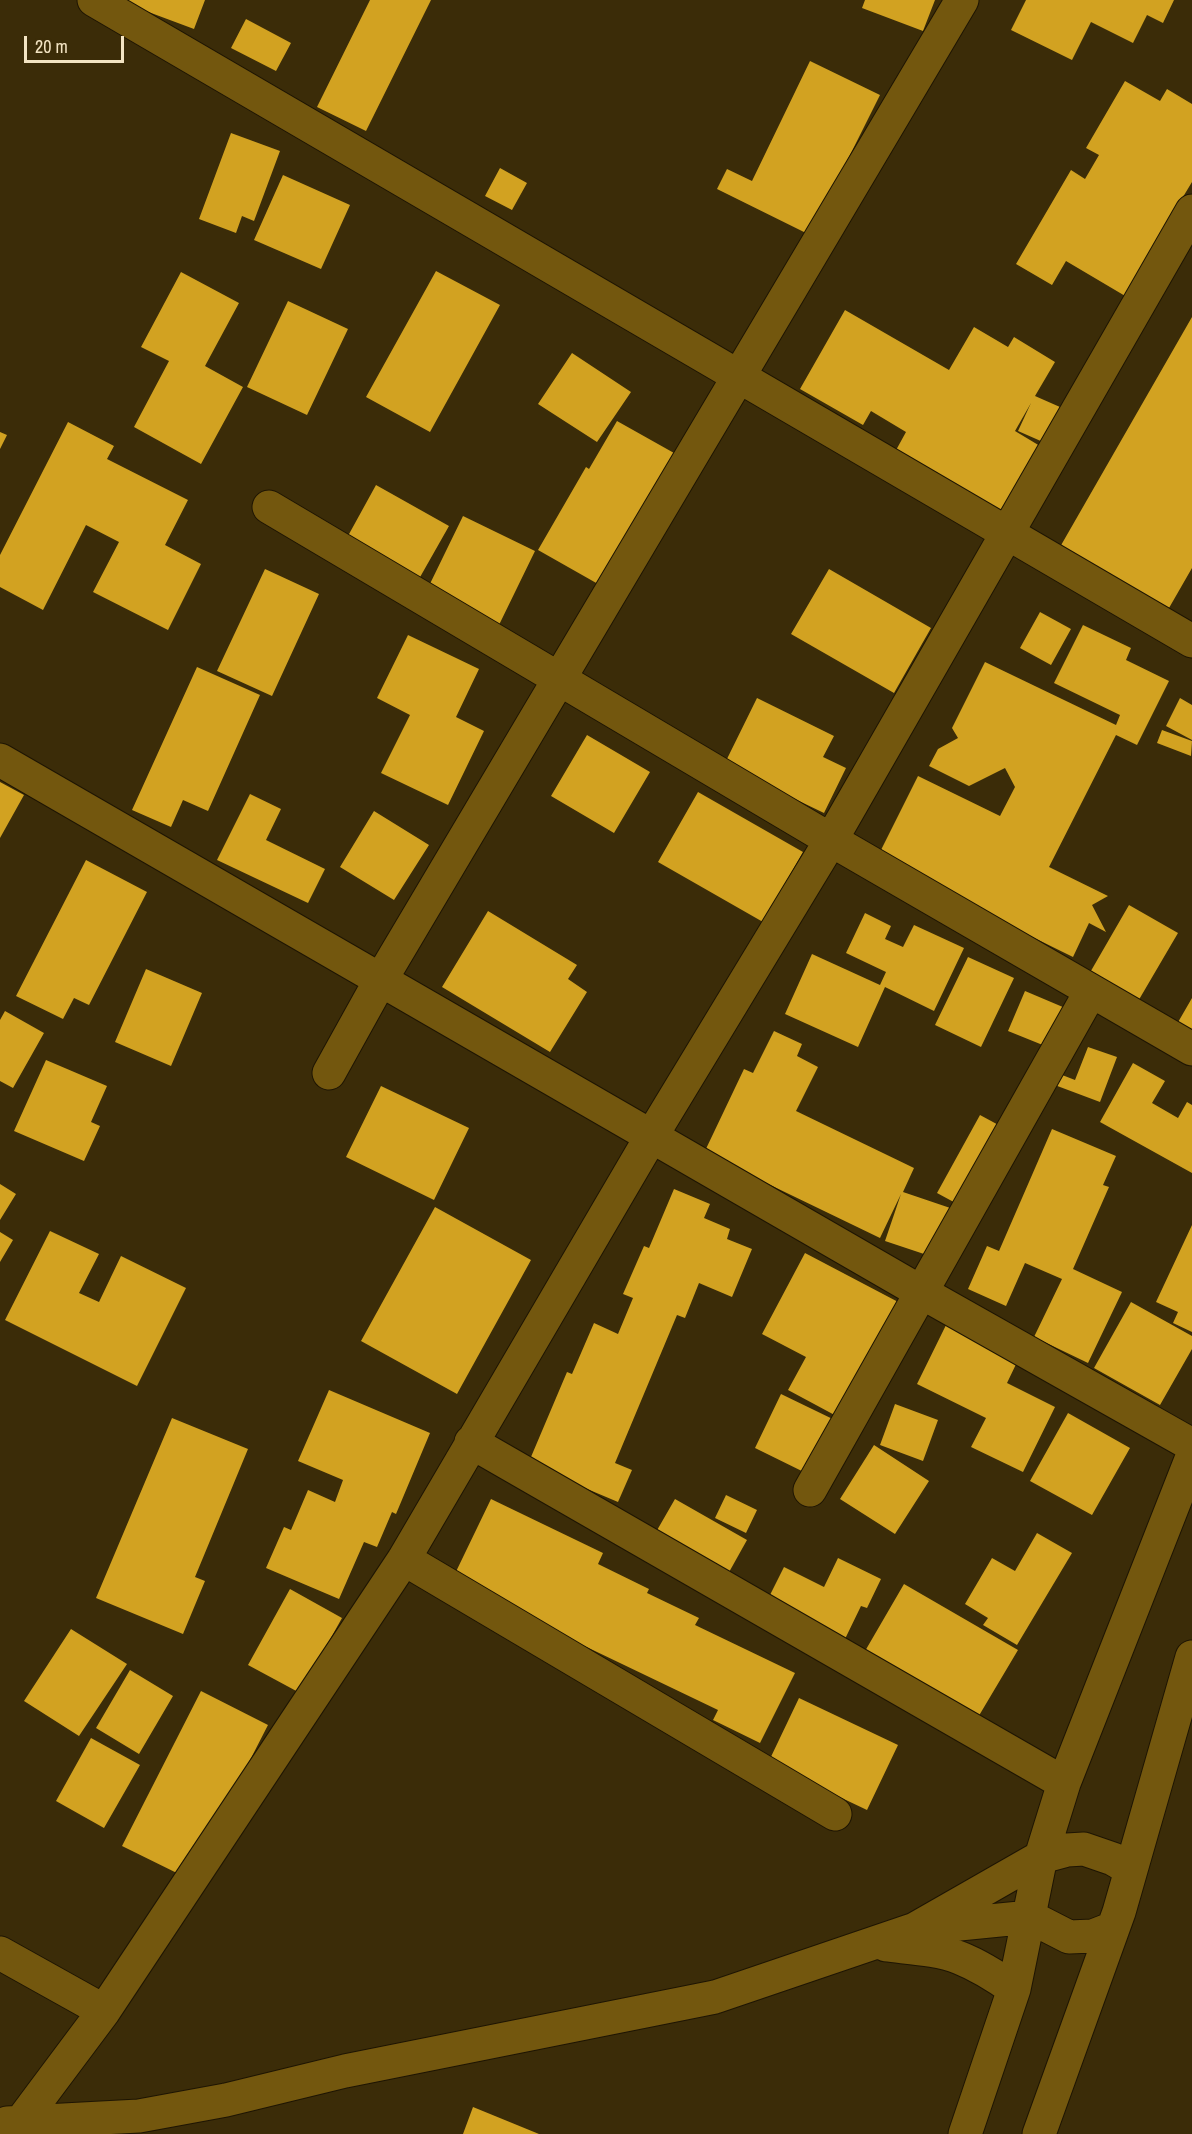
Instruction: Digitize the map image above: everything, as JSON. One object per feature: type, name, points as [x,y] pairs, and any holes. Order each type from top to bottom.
[{"type":"street","points":[[94,0],[1192,641]]},
{"type":"street","points":[[328,1073],[559,678],[962,0]]},
{"type":"street","points":[[12,2126],[104,2011],[404,1559],[651,1137],[831,840],[1192,211]]},
{"type":"street","points":[[269,507],[831,840],[1192,1049]]},
{"type":"street","points":[[0,760],[651,1137],[1192,1445]]},
{"type":"street","points":[[810,1490],[1091,991]]},
{"type":"street","points":[[471,1442],[1064,1783]]},
{"type":"street","points":[[965,2134],[1014,1989],[1041,1857],[1064,1783],[1192,1457]]},
{"type":"street","points":[[404,1559],[835,1814]]},
{"type":"street","points":[[1039,2134],[1119,1912],[1192,1657]]},
{"type":"street","points":[[12,2126],[139,2116],[226,2100],[345,2071],[715,1997],[915,1929],[1041,1857],[1066,1850],[1084,1849],[1097,1852],[1130,1869]]},
{"type":"street","points":[[915,1929],[1030,1917],[1069,1937],[1093,1936],[1111,1929]]},
{"type":"street","points":[[872,1943],[924,1949],[958,1957],[989,1971],[1014,1989]]},
{"type":"street","points":[[0,1953],[104,2011]]},
{"type":"building","points":[[128,0],[205,0],[194,29],[127,4]]},
{"type":"building","points":[[370,0],[431,0],[366,131],[317,107]]},
{"type":"building","points":[[865,0],[935,0],[923,31],[862,8]]},
{"type":"building","points":[[1026,0],[1174,0],[1163,23],[1147,15],[1133,43],[1091,22],[1072,60],[1011,30]]},
{"type":"building","points":[[246,19],[291,43],[276,71],[231,48]]},
{"type":"building","points":[[810,61],[880,95],[810,235],[717,189],[727,169],[752,181]]},
{"type":"building","points":[[1125,81],[1160,101],[1167,89],[1192,104],[1192,182],[1160,235],[1137,303],[1066,261],[1052,285],[1016,264],[1071,170],[1085,179],[1099,155],[1086,148]]},
{"type":"building","points":[[231,133],[280,151],[254,221],[242,216],[236,233],[199,219]]},
{"type":"building","points":[[500,168],[527,183],[512,210],[485,196]]},
{"type":"building","points":[[283,175],[350,205],[321,269],[254,240]]},
{"type":"building","points":[[436,271],[500,305],[430,432],[366,397]]},
{"type":"building","points":[[181,272],[239,303],[205,366],[243,387],[201,464],[134,427],[169,361],[141,347]]},
{"type":"building","points":[[288,301],[348,329],[307,415],[247,387]]},
{"type":"building","points":[[845,310],[949,370],[974,327],[1008,347],[1014,337],[1055,362],[1035,396],[1060,407],[1043,442],[1018,431],[1031,403],[1015,431],[1045,449],[1006,516],[895,452],[906,432],[871,411],[863,425],[800,389]]},
{"type":"building","points":[[1192,317],[1192,568],[1169,608],[1060,547]]},
{"type":"building","points":[[572,353],[631,392],[597,442],[538,404]]},
{"type":"building","points":[[617,421],[674,453],[598,584],[538,550],[586,467],[589,469]]},
{"type":"building","points":[[68,422],[114,446],[107,459],[188,500],[165,545],[201,564],[168,630],[93,592],[119,542],[86,525],[43,610],[0,587],[0,555]]},
{"type":"building","points":[[0,432],[7,435],[0,449]]},
{"type":"building","points":[[376,485],[449,526],[415,586],[343,545]]},
{"type":"building","points":[[463,516],[535,551],[498,627],[426,592]]},
{"type":"building","points":[[265,569],[319,594],[272,696],[217,671]]},
{"type":"building","points":[[829,569],[931,628],[894,693],[791,634]]},
{"type":"building","points":[[1040,612],[1071,629],[1051,665],[1020,648]]},
{"type":"building","points":[[1083,625],[1131,648],[1126,660],[1169,681],[1137,745],[1116,735],[1049,867],[1108,896],[1092,905],[1106,932],[1089,923],[1073,957],[876,860],[918,776],[1000,816],[1015,787],[1005,768],[969,786],[929,766],[938,749],[958,738],[952,728],[985,662],[1116,725],[1120,715],[1054,683]]},
{"type":"building","points":[[408,635],[479,669],[456,717],[484,731],[448,805],[381,773],[410,715],[377,698]]},
{"type":"building","points":[[197,667],[260,695],[208,811],[183,800],[171,827],[132,810]]},
{"type":"building","points":[[757,698],[834,736],[823,757],[846,768],[824,813],[724,765]]},
{"type":"building","points":[[1180,698],[1192,705],[1192,740],[1166,726]]},
{"type":"building","points":[[1162,730],[1192,741],[1191,756],[1157,743]]},
{"type":"building","points":[[587,735],[650,772],[614,833],[551,796]]},
{"type":"building","points":[[0,782],[24,795],[0,838]]},
{"type":"building","points":[[698,792],[803,852],[763,922],[658,862]]},
{"type":"building","points":[[250,794],[281,809],[266,840],[325,869],[308,903],[217,860]]},
{"type":"building","points":[[374,811],[429,845],[394,900],[340,867]]},
{"type":"building","points":[[86,860],[147,892],[89,1005],[74,998],[63,1019],[16,996]]},
{"type":"building","points":[[1129,905],[1178,933],[1137,1003],[1088,976]]},
{"type":"building","points":[[488,911],[577,965],[568,979],[587,992],[550,1052],[442,987]]},
{"type":"building","points":[[865,913],[891,926],[885,939],[903,947],[914,925],[964,948],[934,1011],[885,987],[858,1047],[785,1014],[812,954],[880,985],[886,972],[846,953]]},
{"type":"building","points":[[968,957],[1014,978],[981,1047],[935,1025]]},
{"type":"building","points":[[146,969],[202,993],[171,1066],[115,1042]]},
{"type":"building","points":[[1025,991],[1077,1013],[1060,1052],[1008,1031]]},
{"type":"building","points":[[1192,998],[1192,1032],[1177,1024]]},
{"type":"building","points":[[5,1011],[44,1033],[13,1088],[0,1081],[0,1020]]},
{"type":"building","points":[[774,1031],[802,1044],[797,1056],[818,1067],[796,1111],[914,1168],[903,1192],[965,1213],[936,1258],[885,1241],[901,1194],[880,1238],[704,1153],[744,1069],[753,1073]]},
{"type":"building","points":[[1088,1047],[1117,1057],[1100,1102],[1052,1084],[1057,1073],[1075,1080]]},
{"type":"building","points":[[46,1060],[107,1086],[91,1122],[100,1126],[84,1161],[14,1131]]},
{"type":"building","points":[[1133,1063],[1165,1081],[1152,1103],[1178,1118],[1187,1102],[1192,1105],[1192,1173],[1100,1122]]},
{"type":"building","points":[[381,1086],[469,1128],[434,1200],[346,1157]]},
{"type":"building","points":[[980,1115],[1017,1135],[974,1213],[937,1193]]},
{"type":"building","points":[[1052,1129],[1116,1156],[1103,1185],[1109,1187],[1073,1269],[1122,1292],[1088,1363],[1034,1337],[1062,1279],[1025,1263],[1006,1306],[968,1289],[987,1246],[999,1251]]},
{"type":"building","points":[[0,1184],[16,1194],[0,1220]]},
{"type":"building","points":[[674,1189],[710,1204],[704,1218],[730,1229],[727,1239],[752,1249],[732,1297],[699,1283],[685,1318],[677,1315],[615,1463],[632,1470],[618,1502],[528,1464],[567,1372],[572,1374],[594,1323],[618,1334],[633,1298],[623,1294],[644,1246],[649,1248]]},
{"type":"building","points":[[435,1207],[531,1260],[457,1394],[361,1341]]},
{"type":"building","points":[[1192,1225],[1192,1332],[1173,1323],[1178,1312],[1156,1302]]},
{"type":"building","points":[[50,1231],[99,1254],[79,1293],[99,1302],[121,1256],[186,1288],[137,1386],[5,1320]]},
{"type":"building","points":[[0,1232],[13,1240],[0,1262]]},
{"type":"building","points":[[805,1253],[921,1314],[842,1419],[788,1390],[806,1357],[762,1334]]},
{"type":"building","points":[[1131,1302],[1192,1336],[1192,1349],[1160,1405],[1094,1368]]},
{"type":"building","points":[[947,1323],[1019,1358],[1007,1383],[1055,1407],[1023,1472],[971,1447],[986,1418],[917,1384]]},
{"type":"building","points":[[329,1390],[430,1433],[396,1514],[392,1512],[377,1547],[364,1542],[339,1599],[266,1568],[284,1527],[291,1530],[308,1490],[335,1502],[343,1480],[298,1461]]},
{"type":"building","points":[[781,1394],[843,1424],[816,1478],[755,1448]]},
{"type":"building","points":[[895,1404],[938,1420],[923,1461],[880,1445]]},
{"type":"building","points":[[1068,1413],[1130,1448],[1092,1515],[1030,1481]]},
{"type":"building","points":[[172,1418],[248,1449],[195,1577],[205,1581],[183,1634],[96,1598]]},
{"type":"building","points":[[874,1445],[929,1481],[895,1534],[840,1499]]},
{"type":"building","points":[[726,1495],[757,1510],[746,1533],[715,1518]]},
{"type":"building","points":[[491,1499],[603,1553],[598,1564],[649,1589],[647,1593],[699,1618],[695,1625],[795,1673],[760,1743],[713,1720],[718,1710],[451,1582]]},
{"type":"building","points":[[675,1499],[747,1540],[728,1574],[656,1532]]},
{"type":"building","points":[[1037,1533],[1072,1553],[1017,1645],[983,1625],[988,1618],[965,1604],[992,1558],[1015,1571]]},
{"type":"building","points":[[838,1558],[881,1579],[867,1608],[861,1606],[845,1639],[767,1601],[784,1567],[824,1587]]},
{"type":"building","points":[[904,1584],[1018,1650],[974,1724],[861,1658]]},
{"type":"building","points":[[290,1589],[342,1618],[300,1693],[248,1665]]},
{"type":"building","points":[[71,1629],[127,1664],[79,1736],[24,1701]]},
{"type":"building","points":[[130,1670],[173,1696],[139,1754],[96,1728]]},
{"type":"building","points":[[201,1691],[268,1725],[189,1879],[122,1846]]},
{"type":"building","points":[[799,1698],[898,1745],[867,1810],[768,1763]]},
{"type":"building","points":[[91,1738],[140,1765],[104,1828],[56,1801]]},
{"type":"building","points":[[473,2107],[539,2134],[463,2134]]}]
